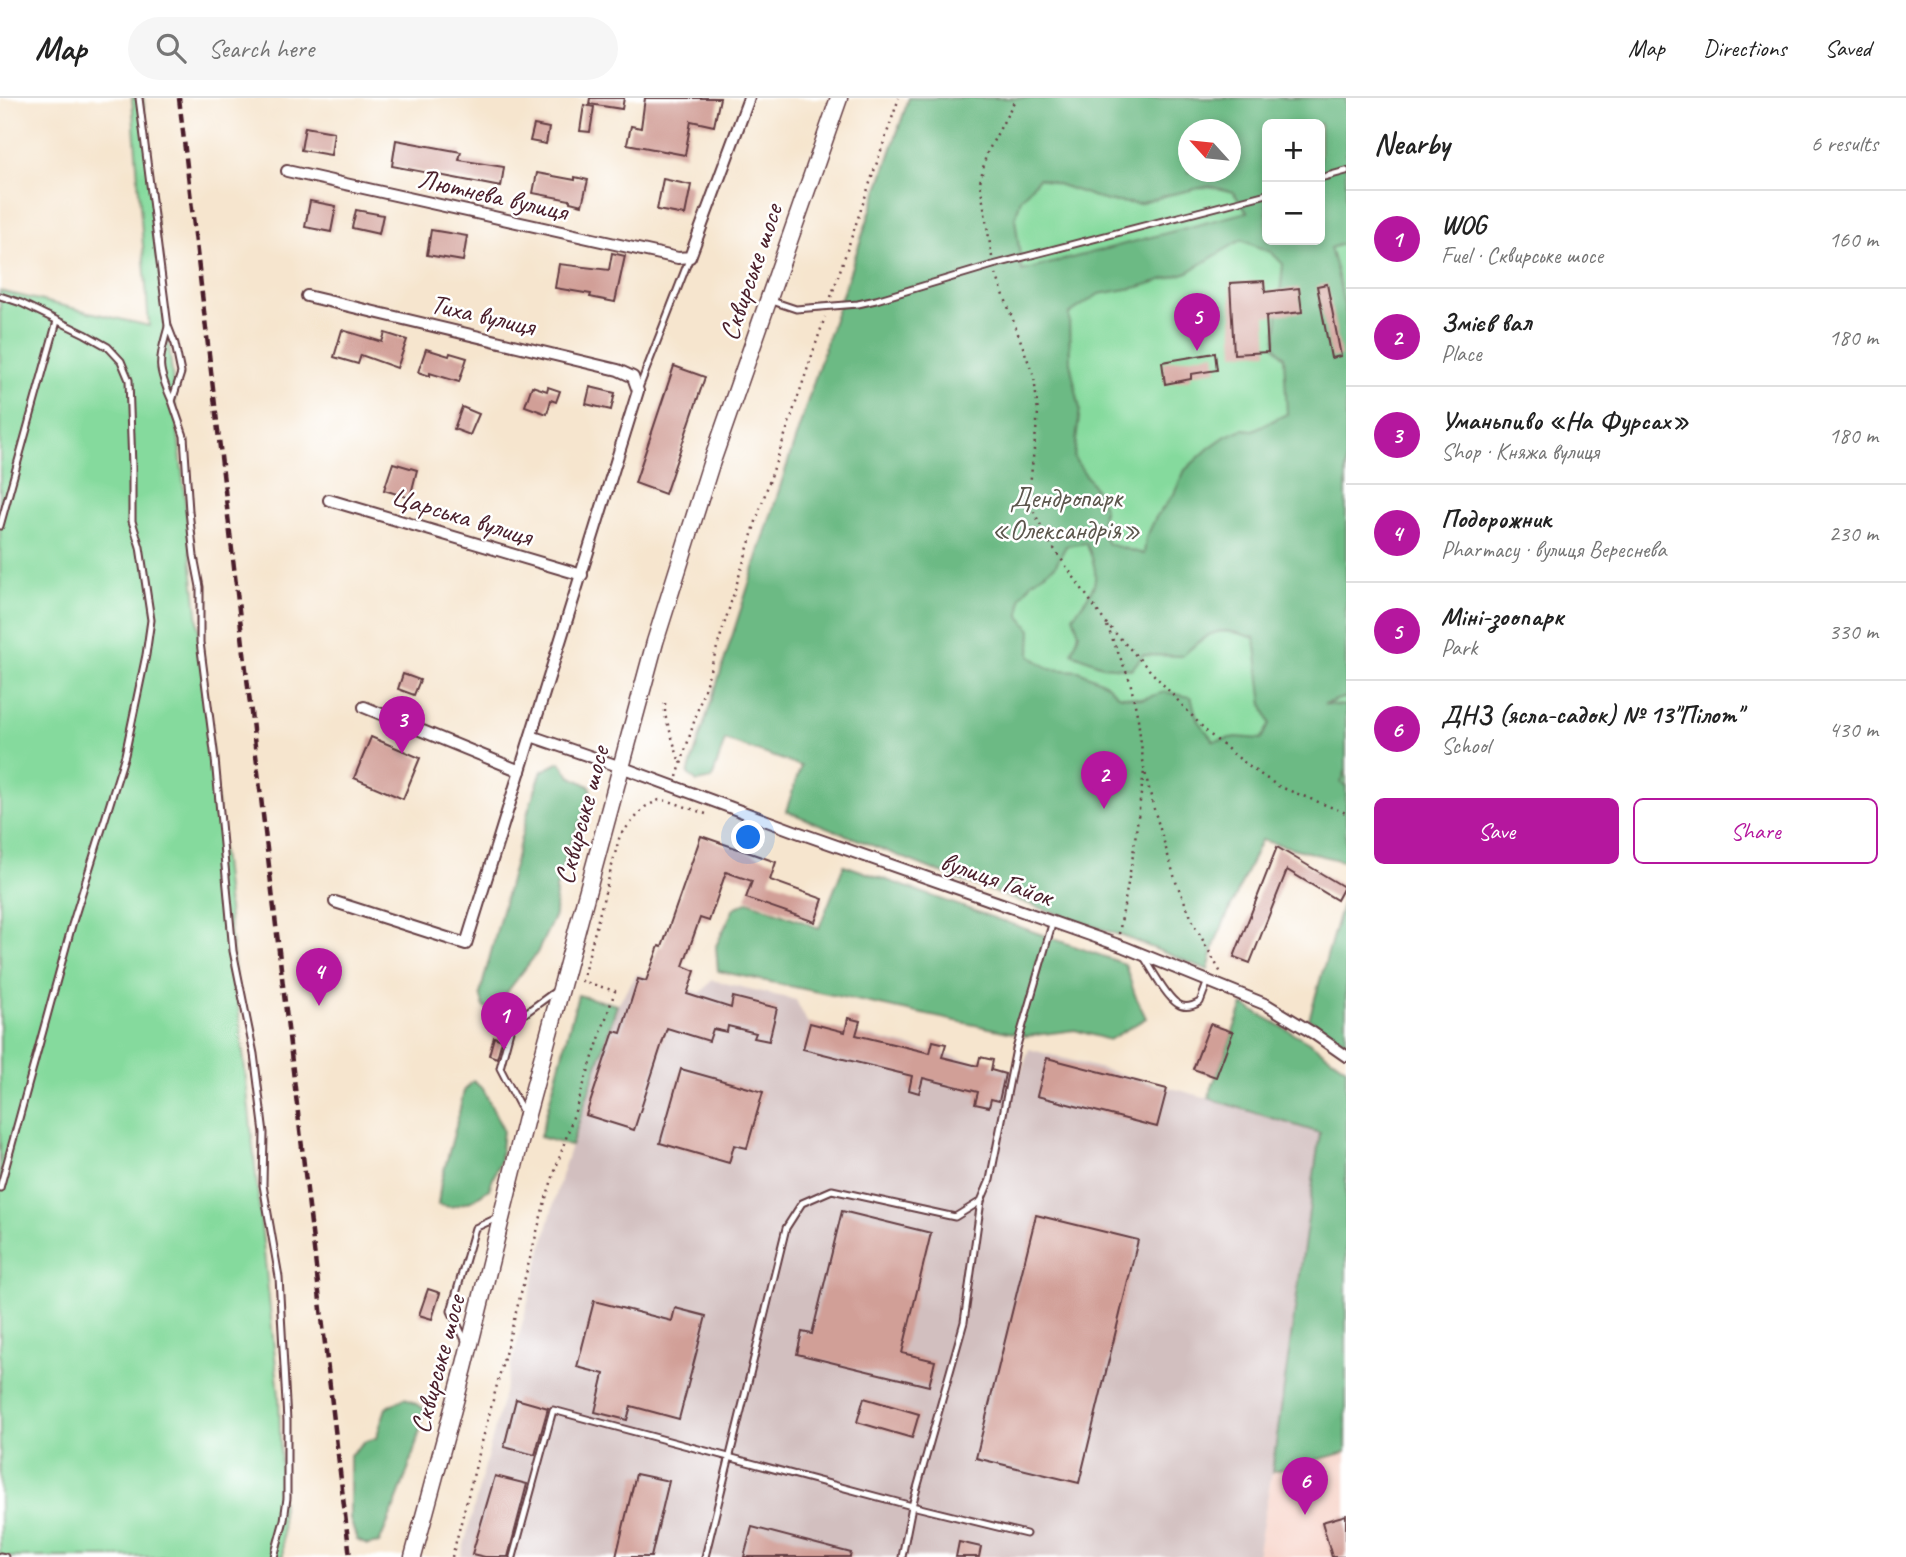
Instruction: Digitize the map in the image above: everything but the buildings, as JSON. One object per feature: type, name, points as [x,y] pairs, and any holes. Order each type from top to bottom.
[{"type":"main road","name":"Сквирське шосе","points":[[413,1557],[469,1348],[526,1118],[667,604],[710,467],[839,98]]},
{"type":"street","points":[[690,257],[749,98]]},
{"type":"street","name":"Лютнева вулиця","points":[[286,171],[678,258],[690,257]]},
{"type":"street","name":"Тиха вулиця","points":[[307,296],[618,370],[633,377],[638,391]]},
{"type":"street","points":[[335,902],[466,944],[638,391]]},
{"type":"street","name":"Царська вулиця","points":[[329,500],[582,575]]},
{"type":"street","points":[[364,707],[520,771]]},
{"type":"street","name":"вулиця Гайок","points":[[531,736],[1117,944],[1267,1005],[1346,1056]]},
{"type":"lane","points":[[139,98],[168,326],[181,373],[172,401]]},
{"type":"lane","points":[[1325,177],[1346,171]]},
{"type":"lane","points":[[769,300],[796,309],[858,304],[993,265],[1262,195]]},
{"type":"lane","points":[[638,391],[690,257]]},
{"type":"lane","points":[[0,296],[21,303],[85,334],[108,347],[121,361],[129,380],[132,521],[140,547],[151,620],[125,755],[72,925],[0,1188]]},
{"type":"lane","points":[[0,526],[57,321]]},
{"type":"lane","points":[[168,326],[160,355],[160,376],[184,436],[189,511],[200,587],[200,642],[215,759],[233,951],[254,1054],[264,1133],[263,1185],[279,1277],[287,1420],[287,1498],[274,1557]]},
{"type":"lane","points":[[902,1557],[912,1506],[964,1322],[981,1201],[990,1180],[1016,1049],[1053,921]]},
{"type":"lane","points":[[1143,955],[1170,997],[1179,1006],[1191,1007],[1200,1002],[1208,981]]},
{"type":"lane","points":[[526,1118],[500,1069],[502,1059],[512,1023],[562,986]]},
{"type":"lane","points":[[705,1557],[786,1228],[802,1203],[832,1190],[955,1217],[981,1201]]},
{"type":"lane","points":[[469,1348],[451,1311],[475,1228],[502,1216]]},
{"type":"lane","points":[[513,1557],[553,1410],[1026,1534]]},
{"type":"path","points":[[664,703],[680,764],[758,516],[899,98]]},
{"type":"path","points":[[1016,98],[986,155],[980,182],[993,265],[1034,377],[1038,413],[1030,485],[1034,512],[1048,540],[1105,622],[1208,733],[1278,786],[1346,813]]},
{"type":"path","points":[[1105,622],[1130,681],[1144,768],[1176,882],[1195,926],[1222,975]]},
{"type":"path","points":[[1117,944],[1133,855],[1144,768]]},
{"type":"path","points":[[452,1557],[545,1201],[615,991],[582,981],[620,835],[645,807],[659,800],[670,801],[706,814]]},
{"type":"shaded area","points":[[637,974],[701,993],[712,980],[796,1000],[810,1023],[1021,1072],[1029,1049],[1320,1132],[1272,1472],[1257,1557],[461,1557],[561,1176],[617,1005]]},
{"type":"shaded area","points":[[1346,1452],[1346,1557],[1257,1557],[1272,1472]]},
{"type":"green space","points":[[132,98],[143,98],[279,1395],[283,1557],[0,1557],[0,291],[149,326]]},
{"type":"green space","name":"Дендропарк «Олександрія»","points":[[909,98],[1346,98],[1346,834],[981,784],[831,328]]},
{"type":"green space","name":"Дендропарк «Олександрія»","points":[[909,98],[1346,98],[1346,243],[1330,248],[1346,315],[1346,697],[1324,704],[1346,706],[1346,770],[1341,783],[1346,786],[1346,862],[1261,840],[1216,940],[1208,970],[1125,937],[959,880],[786,811],[801,766],[725,740],[712,779],[697,782],[688,774],[831,328]],"holes":[[[1039,178],[1107,201],[1139,204],[1209,186],[1233,192],[1247,212],[1022,271],[1015,218],[1021,199]],[[1241,240],[1271,252],[1283,264],[1275,346],[1284,357],[1287,414],[1253,430],[1243,429],[1226,436],[1185,470],[1174,494],[1156,517],[1146,538],[1144,554],[1108,544],[1100,529],[1104,507],[1074,458],[1080,409],[1070,362],[1069,314],[1099,294],[1139,287],[1188,272]],[[1086,543],[1095,574],[1092,590],[1073,616],[1079,633],[1072,653],[1104,666],[1132,669],[1143,655],[1182,656],[1200,641],[1222,631],[1255,638],[1263,705],[1270,724],[1261,739],[1236,737],[1214,741],[1198,721],[1191,697],[1165,692],[1142,699],[1118,695],[1105,683],[1079,671],[1050,669],[1030,656],[1031,630],[1020,616],[1021,597],[1033,581],[1055,566],[1066,546]]]},
{"type":"green space","points":[[560,762],[570,776],[591,787],[590,798],[568,849],[556,889],[555,915],[537,953],[494,1009],[484,1008],[480,994],[529,808],[542,771]]},
{"type":"green space","points":[[844,865],[1125,964],[1146,1018],[1109,1040],[1075,1030],[1027,1036],[718,971],[716,946],[734,908],[749,901],[819,928]]},
{"type":"green space","points":[[1346,890],[1346,1041],[1309,1019]]},
{"type":"green space","points":[[578,995],[617,1005],[571,1146],[540,1137]]},
{"type":"green space","points":[[1243,1005],[1309,1042],[1346,1068],[1346,1452],[1272,1472],[1320,1133],[1208,1098]]},
{"type":"green space","points":[[473,1081],[483,1089],[503,1130],[500,1160],[489,1189],[471,1201],[451,1207],[438,1205],[441,1182],[464,1091]]},
{"type":"green space","points":[[405,1398],[425,1409],[421,1426],[405,1478],[379,1543],[367,1545],[357,1540],[350,1519],[350,1455],[364,1442],[376,1438],[386,1408]]},
{"type":"railway","points":[[179,98],[350,1557]]},
{"type":"place","name":"Міні-зоопарк","points":[[1197,351]]},
{"type":"place","name":"Уманьпиво «На Фурсах»","points":[[402,754]]},
{"type":"place","name":"Змієв вал","points":[[1104,809]]},
{"type":"place","name":"Подорожник","points":[[319,1006]]},
{"type":"place","name":"WOG","points":[[504,1050]]},
{"type":"place","name":"ДНЗ (ясла-садок) № 13\"Пілот\"","points":[[1305,1515]]}]
